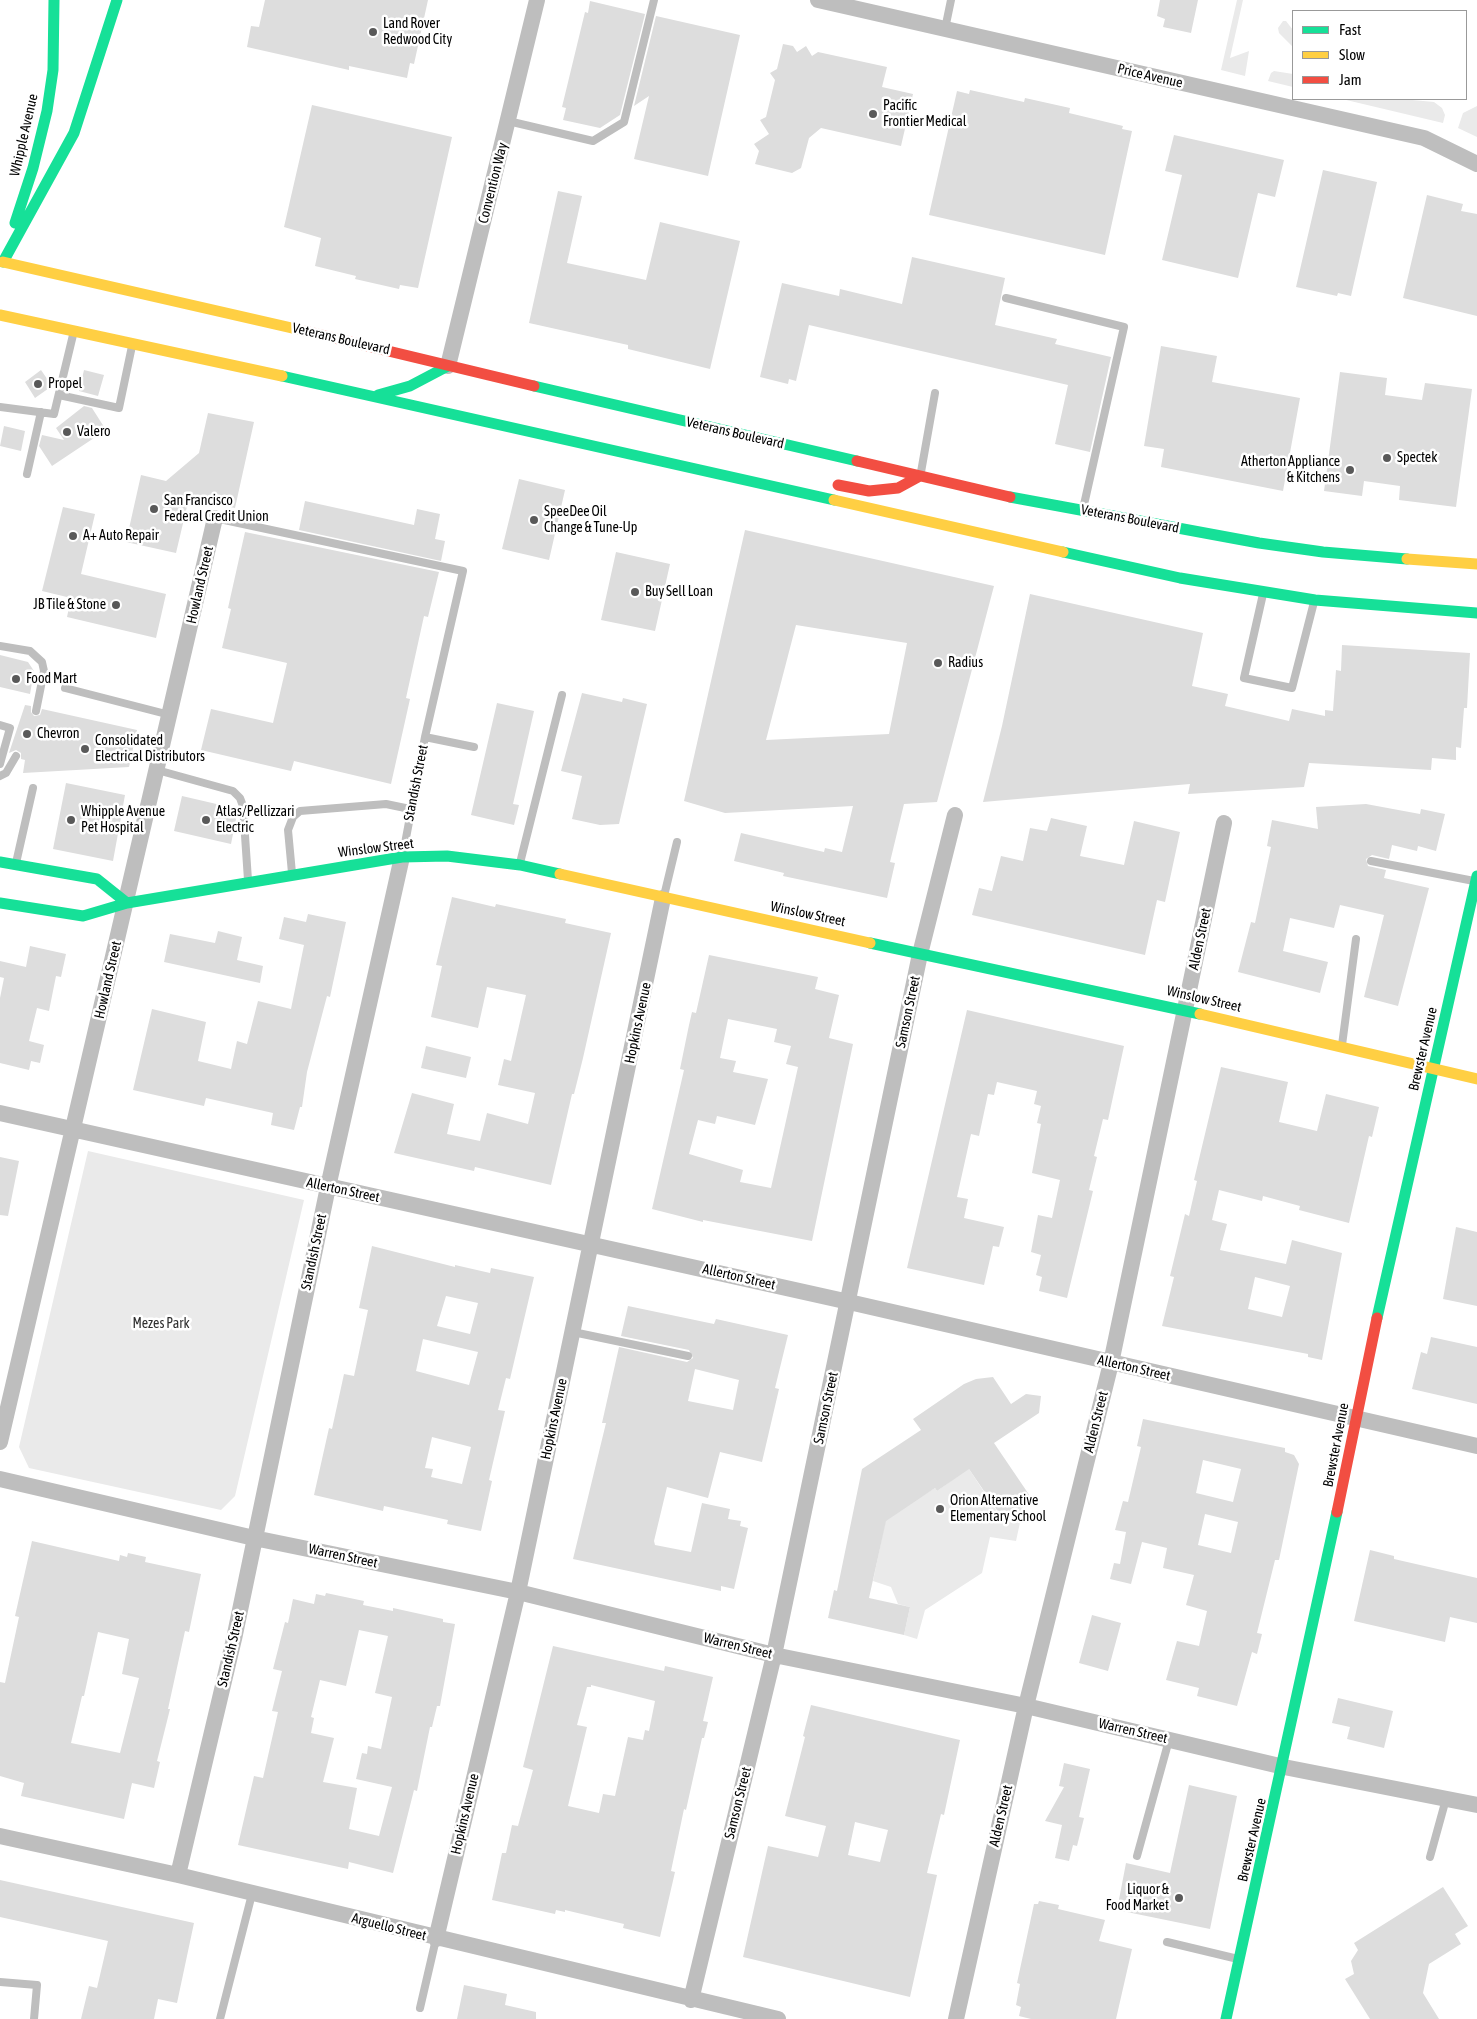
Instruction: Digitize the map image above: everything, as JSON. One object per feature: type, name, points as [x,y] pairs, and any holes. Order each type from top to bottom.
[{"type":"main road","name":"Whipple Avenue","points":[[1,265],[33,168],[47,111],[53,62],[54,0]]},
{"type":"main road","points":[[1,265],[74,134],[117,0]]},
{"type":"main road","name":"Veterans Boulevard","points":[[1,265],[406,354],[448,366],[1023,500],[1188,530],[1315,550],[1477,564]]},
{"type":"main road","points":[[0,315],[376,396],[1105,562],[1315,600],[1477,613]]},
{"type":"main road","points":[[376,396],[410,386],[448,366]]},
{"type":"main road","points":[[831,483],[869,491],[898,488],[920,476]]},
{"type":"main road","points":[[751,482],[782,479],[802,481]]},
{"type":"main road","name":"Winslow Street","points":[[0,903],[83,916],[127,903],[293,874],[402,857],[447,856],[520,865],[920,954],[1185,1010],[1477,1079]]},
{"type":"main road","points":[[0,862],[97,879],[127,903]]},
{"type":"main road","name":"Brewster Avenue","points":[[1226,2019],[1284,1767],[1335,1531],[1356,1417],[1476,879]]},
{"type":"street","name":"Convention Way","points":[[448,366],[537,0]]},
{"type":"street","name":"Price Avenue","points":[[818,0],[1424,138],[1477,164]]},
{"type":"street","name":"Howland Street","points":[[0,1442],[158,770],[215,518]]},
{"type":"street","name":"Samson Street","points":[[691,2000],[774,1655],[920,954],[955,815]]},
{"type":"street","name":"Alden Street","points":[[956,2019],[1026,1706],[1111,1363],[1224,823]]},
{"type":"street","name":"Standish Street","points":[[178,1875],[234,1639],[328,1188],[402,857]]},
{"type":"street","name":"Hopkins Avenue","points":[[436,1939],[518,1592],[664,898]]},
{"type":"street","name":"Allerton Street","points":[[0,1112],[328,1188],[592,1244],[849,1302],[1477,1446]]},
{"type":"street","name":"Warren Street","points":[[0,1479],[254,1538],[518,1592],[774,1655],[1026,1706],[1284,1767],[1477,1805]]},
{"type":"street","name":"Arguello Street","points":[[0,1836],[178,1875],[436,1939],[778,2019]]},
{"type":"lane","points":[[508,121],[593,141],[624,122],[654,0]]},
{"type":"lane","points":[[945,29],[951,0]]},
{"type":"lane","points":[[1006,298],[1124,327],[1083,510]]},
{"type":"lane","points":[[0,407],[54,414],[74,331]]},
{"type":"lane","points":[[58,395],[119,408],[132,344]]},
{"type":"lane","points":[[920,476],[935,393]]},
{"type":"lane","points":[[28,474],[41,412]]},
{"type":"lane","name":"Standish Street","points":[[215,518],[463,570],[425,737],[402,857]]},
{"type":"lane","points":[[1264,592],[1244,678],[1292,688],[1315,600]]},
{"type":"lane","points":[[0,646],[30,652],[42,662],[44,671],[36,711]]},
{"type":"lane","points":[[66,688],[170,715]]},
{"type":"lane","points":[[520,865],[562,695]]},
{"type":"lane","points":[[0,725],[10,728],[0,764]]},
{"type":"lane","points":[[425,737],[474,747]]},
{"type":"lane","points":[[0,776],[6,773],[16,756]]},
{"type":"lane","points":[[158,770],[234,791],[240,798],[243,806],[248,882]]},
{"type":"lane","points":[[15,865],[33,788]]},
{"type":"lane","points":[[293,874],[288,830],[293,817],[300,811],[386,804],[410,809]]},
{"type":"lane","points":[[664,898],[677,842]]},
{"type":"lane","points":[[1371,860],[1476,879]]},
{"type":"lane","points":[[1342,1047],[1356,939]]},
{"type":"lane","points":[[573,1332],[688,1356]]},
{"type":"lane","points":[[1138,1856],[1169,1740]]},
{"type":"lane","points":[[1430,1856],[1446,1799]]},
{"type":"lane","points":[[220,2019],[252,1894]]},
{"type":"lane","points":[[420,2008],[436,1939]]},
{"type":"lane","points":[[1167,1942],[1240,1960]]},
{"type":"lane","points":[[0,1982],[38,1985],[34,2019]]},
{"type":"green space","points":[[1237,0],[1243,0],[1230,58],[1249,51],[1245,76],[1221,70]]},
{"type":"green space","points":[[1283,21],[1286,21],[1292,29],[1292,46],[1279,33],[1278,28]]},
{"type":"green space","points":[[1274,71],[1292,74],[1292,87],[1268,81],[1271,73]]},
{"type":"green space","points":[[1346,100],[1434,102],[1442,108],[1445,115],[1443,123]]},
{"type":"green space","points":[[1477,106],[1477,137],[1458,128],[1463,113]]},
{"type":"green space","name":"Mezes Park","points":[[88,1151],[304,1200],[235,1496],[221,1510],[29,1468],[19,1447]]},
{"type":"green space","points":[[965,1463],[1002,1519],[1024,1504],[1016,1541],[990,1537],[982,1573],[925,1610],[917,1639],[904,1635],[910,1607],[898,1604],[891,1587],[873,1581],[886,1518],[935,1488],[937,1491],[951,1481]]},
{"type":"building","points":[[265,0],[428,0],[414,64],[410,63],[407,78],[349,66],[349,70],[247,47],[251,26],[259,27]]},
{"type":"building","points":[[1160,0],[1198,0],[1191,33],[1163,27],[1165,19],[1157,16]]},
{"type":"building","points":[[590,1],[645,14],[620,115],[600,128],[563,120],[566,108],[562,107],[585,12],[588,13]]},
{"type":"building","points":[[656,16],[740,35],[708,176],[634,159],[649,96],[634,106]]},
{"type":"building","points":[[783,44],[793,46],[797,52],[806,46],[812,56],[818,52],[887,67],[882,87],[913,94],[901,146],[821,128],[809,138],[801,168],[792,173],[755,164],[759,151],[754,144],[769,134],[760,120],[766,117],[775,80],[770,73],[777,69]]},
{"type":"building","points":[[970,90],[1024,102],[1025,98],[1070,108],[1069,113],[1123,126],[1122,129],[1132,131],[1105,255],[929,215],[957,91],[969,94]]},
{"type":"building","points":[[312,105],[452,137],[418,288],[400,285],[399,289],[355,279],[356,276],[315,266],[321,238],[284,227]]},
{"type":"building","points":[[1174,135],[1284,160],[1275,197],[1258,193],[1238,278],[1162,260],[1182,175],[1165,171]]},
{"type":"building","points":[[1323,170],[1377,182],[1351,296],[1338,293],[1337,296],[1296,287]]},
{"type":"building","points":[[558,191],[582,196],[567,263],[646,280],[660,222],[740,241],[710,369],[628,349],[628,345],[529,323]]},
{"type":"building","points":[[1427,195],[1463,204],[1461,211],[1477,214],[1477,316],[1403,298]]},
{"type":"building","points":[[912,257],[1005,278],[995,325],[1057,339],[1055,344],[1111,357],[1090,452],[1055,444],[1068,385],[809,325],[796,381],[789,379],[788,384],[760,377],[782,283],[839,296],[840,289],[902,304]]},
{"type":"building","points":[[1161,346],[1217,356],[1212,382],[1300,398],[1283,491],[1161,467],[1164,449],[1144,446]]},
{"type":"building","name":"Propel","points":[[41,370],[52,386],[35,398],[25,382]]},
{"type":"building","points":[[84,370],[104,375],[98,396],[79,391]]},
{"type":"building","points":[[1340,372],[1387,378],[1385,395],[1422,400],[1425,383],[1472,389],[1456,507],[1399,500],[1400,486],[1364,481],[1362,496],[1324,491]]},
{"type":"building","points":[[84,406],[92,408],[106,430],[52,466],[39,446],[42,435],[64,440],[56,428]]},
{"type":"building","points":[[208,413],[254,422],[235,508],[189,498],[176,553],[126,542],[141,475],[166,481],[199,453]]},
{"type":"building","points":[[4,426],[25,431],[21,451],[0,446]]},
{"type":"building","name":"SpeeDee Oil Change & Tune-Up","points":[[519,479],[565,490],[549,560],[502,549]]},
{"type":"building","points":[[305,501],[414,525],[417,509],[440,514],[435,539],[445,541],[441,561],[299,530]]},
{"type":"building","points":[[63,507],[95,514],[81,574],[166,594],[156,638],[67,617],[71,598],[42,591]]},
{"type":"building","name":"Radius","points":[[745,530],[994,586],[937,802],[904,804],[890,862],[895,863],[887,898],[783,876],[784,873],[734,861],[741,833],[824,852],[825,848],[842,852],[853,806],[725,813],[684,801]],"holes":[[[796,625],[907,643],[889,734],[766,740]]]},
{"type":"building","points":[[245,532],[439,572],[428,617],[424,616],[406,698],[410,699],[391,784],[294,761],[291,771],[201,750],[211,709],[273,723],[287,663],[222,648],[231,609],[228,608]]},
{"type":"building","name":"Buy Sell Loan","points":[[616,552],[670,564],[655,631],[601,620]]},
{"type":"building","points":[[1030,594],[1203,633],[1192,686],[1228,694],[1225,706],[1289,721],[1292,709],[1325,716],[1325,710],[1333,711],[1336,670],[1341,671],[1342,645],[1470,653],[1467,708],[1464,708],[1461,748],[1456,747],[1456,760],[1432,758],[1431,770],[1309,763],[1304,787],[1188,794],[1190,784],[983,802],[1002,726]]},
{"type":"building","name":"Food Mart","points":[[0,655],[28,662],[34,671],[30,694],[0,687]]},
{"type":"building","points":[[582,693],[622,702],[623,698],[647,704],[619,824],[600,825],[572,819],[582,776],[561,771]]},
{"type":"building","points":[[497,703],[534,711],[513,804],[519,805],[514,825],[471,815]]},
{"type":"building","name":"Consolidated Electrical Distributors","points":[[25,705],[31,706],[31,712],[34,716],[40,715],[42,709],[137,730],[129,767],[23,773],[25,760],[21,759],[21,753],[16,750],[9,753]]},
{"type":"building","name":"Whipple Avenue Pet Hospital","points":[[66,783],[125,795],[113,861],[53,849]]},
{"type":"building","name":"Atlas/Pellizzari Electric","points":[[182,796],[238,809],[231,844],[174,831]]},
{"type":"building","points":[[1366,804],[1420,814],[1421,809],[1445,814],[1436,851],[1418,846],[1417,851],[1392,845],[1389,859],[1372,855],[1366,859],[1368,866],[1386,870],[1384,878],[1429,888],[1398,1006],[1364,997],[1384,915],[1340,905],[1334,928],[1290,918],[1283,951],[1328,962],[1320,993],[1238,972],[1251,922],[1255,923],[1271,847],[1267,846],[1272,820],[1318,829],[1316,807]]},
{"type":"building","points":[[1051,818],[1087,826],[1080,856],[1124,865],[1134,821],[1180,832],[1165,902],[1157,900],[1145,955],[972,915],[979,888],[992,891],[1001,856],[1023,861],[1030,828],[1047,831]]},
{"type":"building","points":[[452,897],[495,907],[496,904],[566,919],[565,923],[611,933],[583,1058],[574,1094],[572,1094],[551,1185],[475,1167],[474,1171],[394,1153],[412,1093],[454,1104],[447,1134],[480,1141],[487,1113],[528,1124],[535,1093],[498,1085],[504,1059],[511,1061],[526,995],[487,987],[478,1028],[431,1017],[442,966],[436,965]]},
{"type":"building","points":[[308,914],[346,922],[330,997],[327,996],[307,1072],[302,1107],[300,1107],[294,1130],[271,1125],[273,1113],[206,1098],[204,1106],[133,1090],[152,1009],[206,1022],[198,1061],[231,1069],[237,1041],[247,1044],[258,1001],[291,1009],[304,945],[279,939],[284,917],[306,922]]},
{"type":"building","points":[[218,931],[242,937],[237,960],[263,966],[260,983],[164,962],[170,934],[215,943]]},
{"type":"building","points":[[30,946],[66,954],[61,977],[56,976],[49,1011],[37,1008],[29,1041],[44,1045],[40,1063],[31,1061],[29,1070],[0,1063],[0,998],[4,978],[0,977],[0,961],[26,967]]},
{"type":"building","points":[[709,955],[818,977],[815,989],[839,995],[829,1038],[853,1044],[812,1241],[703,1220],[703,1222],[652,1209],[684,1070],[680,1069],[689,1025],[692,1012],[696,1013]],"holes":[[[728,1019],[777,1029],[774,1042],[791,1046],[786,1064],[798,1067],[771,1188],[740,1182],[743,1170],[689,1154],[698,1120],[715,1124],[717,1116],[755,1125],[768,1079],[733,1072],[736,1061],[720,1058]]]},
{"type":"building","points":[[967,1010],[1124,1046],[1108,1120],[1103,1119],[1094,1156],[1097,1157],[1089,1190],[1093,1191],[1067,1298],[1039,1291],[1042,1277],[1036,1275],[1041,1255],[1031,1252],[1038,1215],[1052,1218],[1060,1180],[1032,1173],[1041,1124],[1037,1123],[1041,1106],[1034,1104],[1037,1091],[997,1082],[994,1095],[988,1094],[979,1136],[971,1134],[957,1197],[968,1199],[964,1218],[1004,1227],[999,1247],[993,1246],[984,1285],[907,1268]]},
{"type":"building","points":[[426,1046],[471,1057],[466,1078],[421,1068]]},
{"type":"building","points":[[1221,1067],[1288,1082],[1279,1122],[1317,1131],[1326,1094],[1379,1107],[1372,1137],[1369,1136],[1349,1223],[1299,1210],[1300,1206],[1263,1196],[1262,1201],[1219,1190],[1212,1220],[1227,1224],[1220,1250],[1286,1264],[1292,1240],[1342,1253],[1322,1360],[1308,1357],[1308,1354],[1162,1326],[1174,1277],[1170,1276],[1185,1214],[1189,1216],[1197,1181],[1194,1180]],"holes":[[[1255,1277],[1290,1286],[1282,1317],[1248,1309]]]},
{"type":"building","points":[[0,1157],[19,1161],[8,1216],[0,1215]]},
{"type":"building","points":[[1456,1227],[1477,1232],[1477,1306],[1443,1299]]},
{"type":"building","points":[[372,1246],[455,1267],[455,1265],[490,1273],[491,1268],[534,1277],[510,1379],[506,1378],[498,1410],[505,1411],[489,1480],[492,1481],[481,1531],[447,1524],[448,1520],[384,1506],[383,1511],[314,1495],[329,1428],[332,1429],[344,1374],[354,1376],[368,1310],[359,1308]],"holes":[[[446,1296],[478,1303],[470,1334],[437,1326]],[[423,1339],[478,1352],[469,1385],[416,1371]],[[432,1437],[471,1447],[462,1484],[431,1477],[433,1469],[425,1468]]]},
{"type":"building","points":[[628,1306],[714,1324],[716,1319],[788,1335],[775,1388],[779,1389],[762,1462],[720,1452],[708,1498],[667,1487],[654,1541],[655,1545],[691,1552],[702,1503],[730,1509],[728,1519],[741,1521],[740,1526],[748,1528],[734,1589],[721,1586],[721,1591],[573,1559],[606,1423],[602,1423],[619,1347],[687,1362],[693,1358],[689,1350],[621,1336]],"holes":[[[695,1369],[739,1380],[733,1410],[688,1401]]]},
{"type":"building","points":[[1431,1337],[1477,1347],[1477,1404],[1412,1389],[1421,1352],[1427,1354]]},
{"type":"building","points":[[993,1377],[1011,1404],[1026,1394],[1041,1396],[1039,1413],[994,1443],[1032,1499],[1003,1519],[969,1469],[937,1491],[935,1488],[886,1521],[869,1598],[910,1607],[904,1635],[828,1618],[834,1590],[837,1591],[862,1469],[921,1430],[913,1419],[964,1384],[976,1379]]},
{"type":"building","points":[[1143,1419],[1285,1448],[1285,1452],[1294,1455],[1299,1464],[1279,1560],[1275,1560],[1257,1633],[1262,1634],[1257,1654],[1252,1652],[1237,1706],[1197,1696],[1199,1688],[1166,1680],[1177,1641],[1199,1646],[1207,1611],[1186,1605],[1194,1575],[1163,1568],[1167,1548],[1142,1542],[1131,1584],[1110,1579],[1114,1563],[1120,1564],[1126,1532],[1115,1530],[1123,1501],[1128,1502],[1141,1447],[1137,1446]],"holes":[[[1203,1460],[1241,1469],[1233,1502],[1196,1493]],[[1205,1514],[1238,1522],[1231,1553],[1198,1545]]]},
{"type":"building","points":[[32,1541],[119,1561],[120,1555],[127,1557],[128,1553],[146,1557],[145,1562],[201,1574],[189,1632],[185,1631],[168,1709],[170,1709],[157,1761],[160,1762],[154,1788],[132,1783],[124,1819],[21,1796],[24,1783],[0,1776],[0,1682],[5,1683],[19,1617],[15,1616]],"holes":[[[98,1632],[129,1639],[122,1674],[139,1678],[120,1753],[71,1743],[82,1696],[84,1696]]]},
{"type":"building","points":[[1370,1550],[1394,1556],[1394,1559],[1477,1578],[1477,1623],[1450,1617],[1445,1642],[1354,1621]]},
{"type":"building","points":[[326,1593],[364,1601],[363,1605],[393,1611],[393,1608],[443,1619],[443,1622],[455,1624],[440,1706],[437,1706],[432,1727],[430,1727],[417,1791],[414,1790],[393,1873],[349,1862],[348,1869],[238,1845],[254,1776],[263,1778],[278,1712],[272,1711],[282,1671],[273,1669],[285,1622],[288,1623],[293,1599],[314,1604],[316,1594],[325,1596]],"holes":[[[359,1630],[388,1636],[375,1693],[392,1697],[381,1749],[368,1746],[367,1754],[362,1753],[356,1779],[392,1787],[379,1836],[349,1829],[357,1788],[323,1782],[334,1738],[311,1733],[314,1718],[311,1717],[320,1680],[346,1686]]]},
{"type":"building","points":[[1092,1615],[1121,1623],[1108,1671],[1079,1663]]},
{"type":"building","points":[[553,1646],[664,1671],[665,1666],[713,1677],[703,1721],[708,1722],[704,1738],[702,1738],[686,1810],[684,1809],[671,1871],[675,1872],[660,1937],[623,1928],[624,1924],[565,1910],[565,1912],[556,1910],[555,1914],[492,1900],[502,1853],[506,1853],[512,1825],[518,1826],[533,1770],[523,1767]],"holes":[[[591,1685],[655,1701],[649,1731],[645,1730],[643,1740],[628,1737],[615,1796],[603,1794],[599,1813],[568,1806],[587,1727],[577,1725],[587,1687],[591,1687]]]},
{"type":"building","points":[[1338,1698],[1393,1711],[1384,1748],[1347,1739],[1350,1727],[1332,1723]]},
{"type":"building","points":[[811,1705],[960,1740],[944,1815],[941,1814],[927,1873],[937,1875],[910,1997],[743,1957],[768,1846],[818,1857],[826,1826],[785,1816],[805,1737],[803,1736]],"holes":[[[855,1822],[888,1830],[880,1862],[848,1855]]]},
{"type":"building","points":[[1064,1763],[1090,1769],[1079,1817],[1084,1818],[1077,1846],[1073,1845],[1069,1861],[1055,1858],[1062,1825],[1045,1821],[1064,1787],[1059,1786]]},
{"type":"building","points":[[1189,1785],[1237,1796],[1210,1929],[1117,1910],[1126,1863],[1170,1873]]},
{"type":"building","points":[[0,1880],[194,1923],[177,2003],[158,1999],[154,2019],[81,2019],[89,1986],[97,1988],[108,1941],[0,1917]]},
{"type":"building","points":[[1443,1887],[1468,1926],[1455,1934],[1461,1944],[1429,1964],[1423,1993],[1439,2019],[1370,2019],[1345,1979],[1354,1974],[1351,1961],[1358,1950],[1354,1943]]},
{"type":"building","points":[[1039,1901],[1059,1905],[1058,1909],[1105,1920],[1099,1941],[1132,1949],[1116,2019],[1031,2019],[1019,2016],[1021,2007],[1016,2005],[1020,1984],[1017,1983],[1034,1904],[1038,1904]]},
{"type":"building","points":[[464,1985],[507,1994],[505,2005],[536,2012],[536,2019],[457,2019]]},
{"type":"traffic: fast","points":[[15,223],[33,168],[47,111],[53,70],[54,0]]},
{"type":"traffic: fast","points":[[3,262],[74,133],[117,0]]},
{"type":"traffic: fast","points":[[378,395],[410,386],[448,366]]},
{"type":"traffic: fast","points":[[282,376],[834,500]]},
{"type":"traffic: fast","points":[[534,386],[857,461]]},
{"type":"traffic: fast","points":[[1010,497],[1259,543],[1323,552],[1407,559]]},
{"type":"traffic: fast","points":[[1063,552],[1180,578],[1315,600],[1477,613]]},
{"type":"traffic: fast","points":[[0,903],[83,916],[127,903],[402,857],[447,856],[520,865],[560,874]]},
{"type":"traffic: fast","points":[[0,862],[97,879],[127,903]]},
{"type":"traffic: fast","points":[[1377,1318],[1477,876]]},
{"type":"traffic: fast","points":[[870,943],[1200,1014]]},
{"type":"traffic: fast","points":[[1226,2019],[1337,1512]]},
{"type":"traffic: slow","points":[[3,262],[305,331]]},
{"type":"traffic: slow","points":[[0,315],[282,376]]},
{"type":"traffic: slow","points":[[834,500],[1063,552]]},
{"type":"traffic: slow","points":[[1407,559],[1477,564]]},
{"type":"traffic: slow","points":[[560,874],[870,943]]},
{"type":"traffic: slow","points":[[1200,1014],[1477,1079]]},
{"type":"traffic: jam","points":[[305,331],[534,386]]},
{"type":"traffic: jam","points":[[857,461],[1010,497]]},
{"type":"traffic: jam","points":[[838,485],[869,491],[898,488],[920,476]]},
{"type":"traffic: jam","points":[[1337,1512],[1377,1318]]},
{"type":"place","name":"Land Rover Redwood City","points":[[373,32]]},
{"type":"place","name":"Pacific Frontier Medical","points":[[873,114]]},
{"type":"place","name":"Propel","points":[[38,384]]},
{"type":"place","name":"Valero","points":[[67,432]]},
{"type":"place","name":"Spectek","points":[[1387,458]]},
{"type":"place","name":"Atherton Appliance & Kitchens","points":[[1350,470]]},
{"type":"place","name":"San Francisco Federal Credit Union","points":[[154,509]]},
{"type":"place","name":"SpeeDee Oil Change & Tune-Up","points":[[534,520]]},
{"type":"place","name":"A+ Auto Repair","points":[[73,536]]},
{"type":"place","name":"Buy Sell Loan","points":[[635,592]]},
{"type":"place","name":"JB Tile & Stone","points":[[116,605]]},
{"type":"place","name":"Radius","points":[[938,663]]},
{"type":"place","name":"Food Mart","points":[[16,679]]},
{"type":"place","name":"Chevron","points":[[27,734]]},
{"type":"place","name":"Consolidated Electrical Distributors","points":[[85,749]]},
{"type":"place","name":"Whipple Avenue Pet Hospital","points":[[71,820]]},
{"type":"place","name":"Atlas/Pellizzari Electric","points":[[206,820]]},
{"type":"place","name":"Orion Alternative Elementary School","points":[[940,1509]]},
{"type":"place","name":"Liquor & Food Market","points":[[1179,1898]]}]
